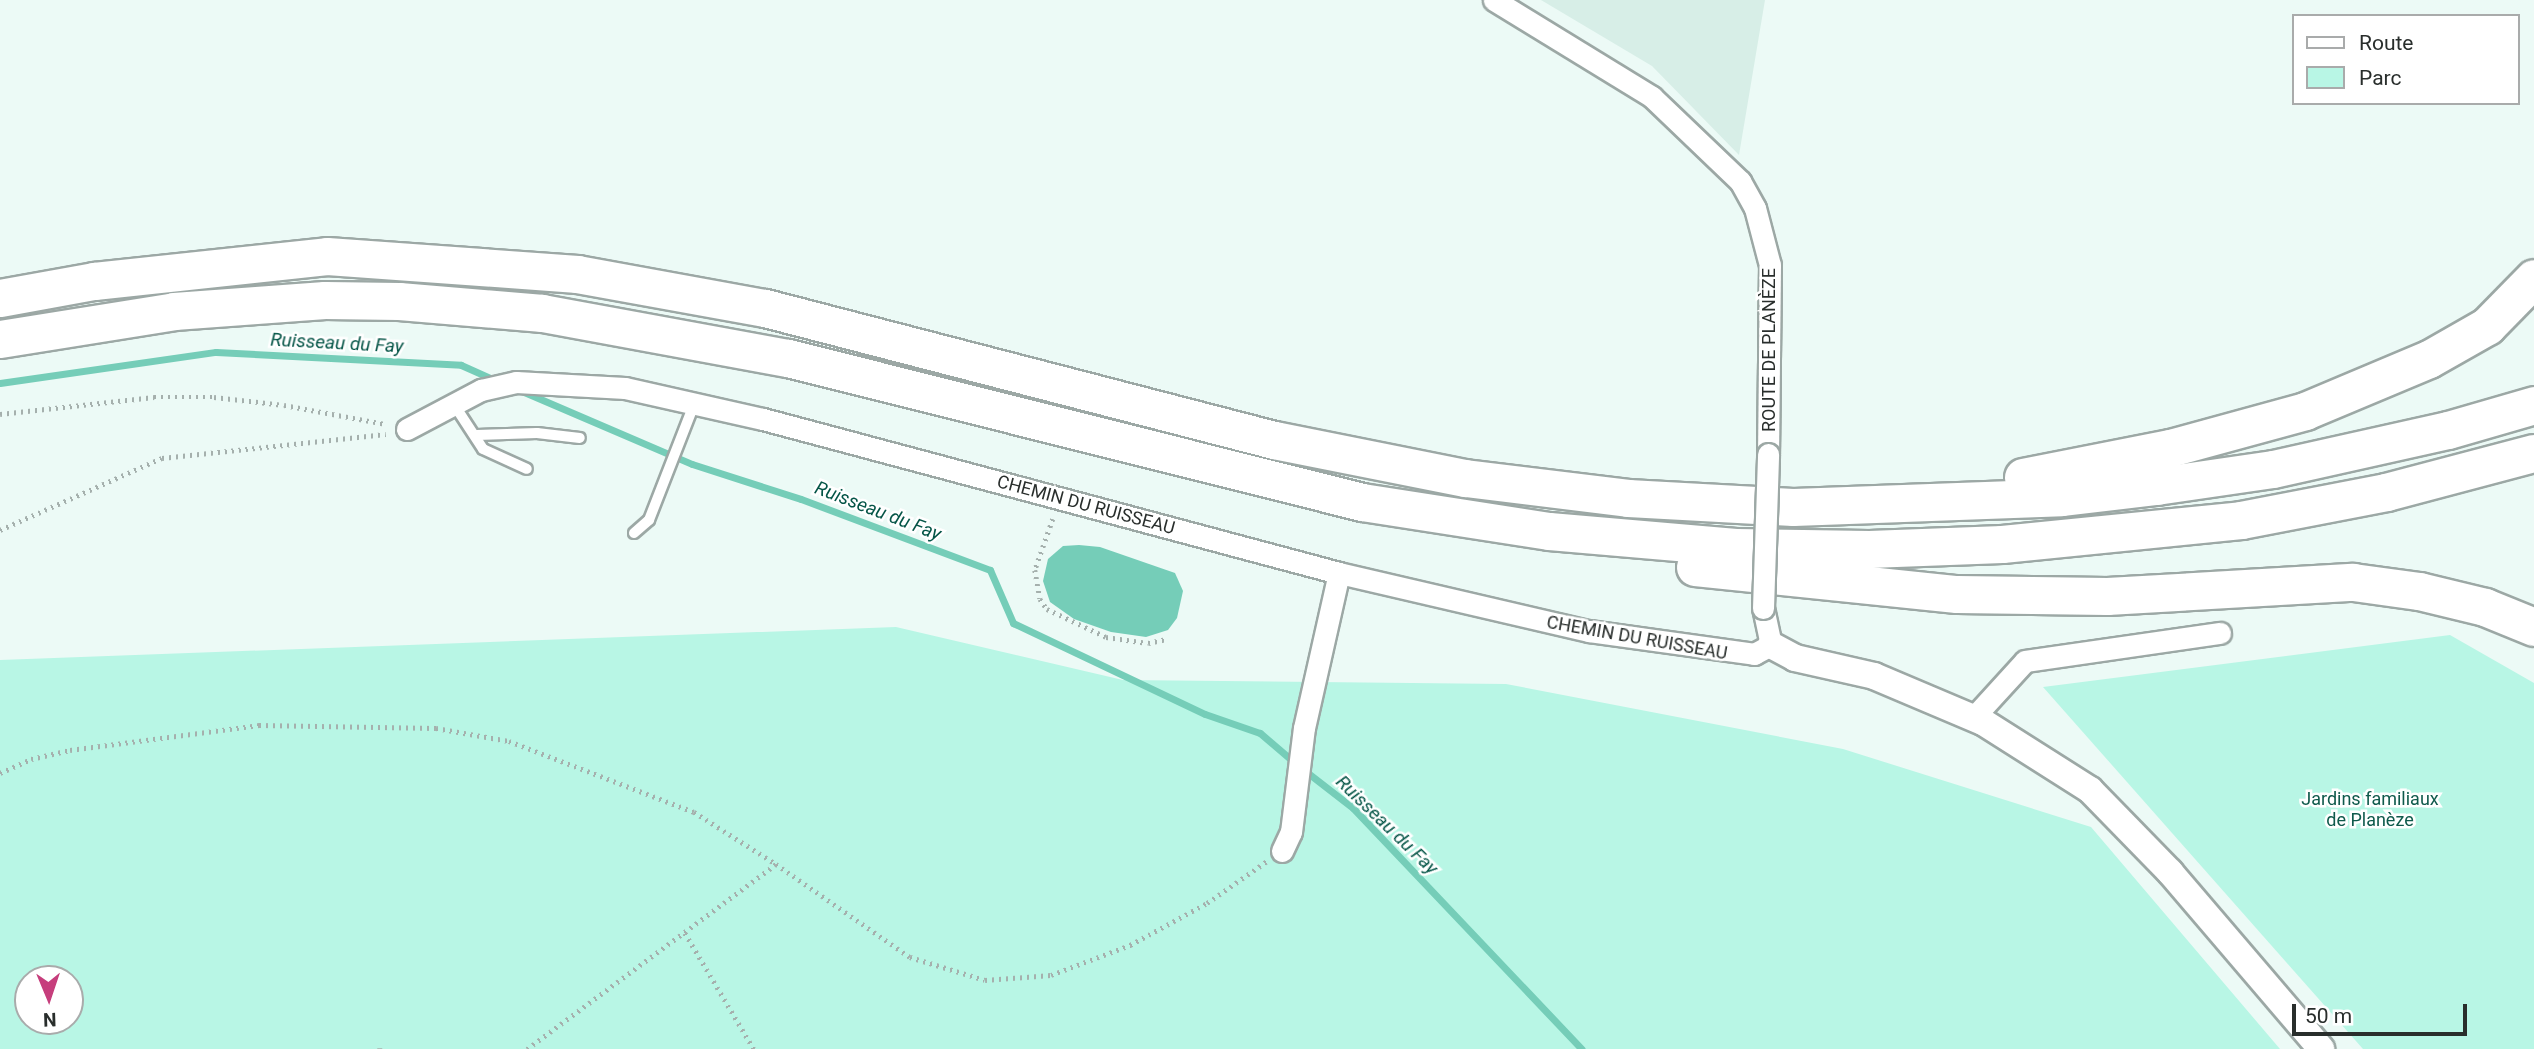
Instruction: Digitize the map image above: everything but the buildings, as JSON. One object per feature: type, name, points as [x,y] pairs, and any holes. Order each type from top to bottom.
[{"type":"highway","points":[[0,298],[94,281],[327,256],[577,274],[765,308],[1274,440],[1465,478],[1628,498],[1793,507],[2061,497],[2273,469],[2448,430],[2534,405]]},
{"type":"highway","points":[[1881,504],[1941,486],[2053,474],[2131,457],[2305,411],[2429,359],[2487,326],[2534,278]]},
{"type":"highway","points":[[0,339],[174,311],[312,301],[399,301],[542,313],[788,358],[1283,486],[1456,518],[1616,538],[1735,547],[1869,550],[2079,538],[2241,520],[2311,507],[2534,453]]},
{"type":"highway","points":[[1616,538],[1674,565],[1957,594],[2107,596],[2353,582],[2420,591],[2485,607],[2534,627]]},
{"type":"street","name":"ROUTE DE PLANÈZE","points":[[1494,0],[1653,97],[1740,181],[1758,218],[1770,265],[1763,608],[1771,645]]},
{"type":"street","name":"CHEMIN DU RUISSEAU","points":[[407,429],[491,386],[516,382],[625,388],[695,402],[1339,573],[1514,616],[1677,647],[1740,655],[1760,653],[1771,645]]},
{"type":"street","points":[[1282,850],[1291,831],[1298,766],[1339,573]]},
{"type":"street","points":[[1973,718],[2025,661],[2220,633]]},
{"type":"street","points":[[1771,645],[1795,658],[1874,676],[1973,718],[2090,790],[2169,872],[2321,1049]]},
{"type":"lane","points":[[634,533],[645,527],[695,402]]},
{"type":"lane","points":[[454,406],[477,435],[483,449],[527,469]]},
{"type":"lane","points":[[477,435],[545,433],[580,438]]},
{"type":"path","points":[[0,414],[154,397],[214,397],[284,405],[407,429]]},
{"type":"path","points":[[0,530],[162,458],[407,429]]},
{"type":"path","points":[[1059,498],[1035,570],[1040,599],[1047,609],[1106,637],[1148,643],[1167,639]]},
{"type":"path","points":[[0,773],[31,759],[70,750],[259,725],[436,728],[509,741],[694,812],[776,864],[910,957],[985,980],[1051,975],[1130,945],[1207,903],[1282,850]]},
{"type":"path","points":[[527,1049],[776,864]]},
{"type":"path","points":[[684,933],[754,1049]]},
{"type":"shaded area","points":[[1541,0],[1765,0],[1739,155],[1652,66]]},
{"type":"shaded area","points":[[1063,546],[1100,547],[1175,573],[1183,591],[1177,618],[1168,630],[1146,637],[1111,632],[1074,619],[1050,602],[1043,581],[1048,559]]},
{"type":"green space","points":[[896,627],[1123,680],[1506,684],[1843,749],[2091,827],[2280,1049],[0,1049],[0,660]]},
{"type":"green space","name":"Jardins familiaux de Planèze","points":[[2450,635],[2534,683],[2534,1049],[2363,1049],[2043,687]]},
{"type":"waterway","name":"Ruisseau du Fay","points":[[0,383],[216,352],[461,365],[497,381]]},
{"type":"waterway","name":"Ruisseau du Fay","points":[[517,389],[692,464],[801,499],[990,570],[1013,623],[1205,714],[1260,733],[1295,763]]},
{"type":"waterway","name":"Ruisseau du Fay","points":[[1304,770],[1353,808],[1582,1049]]}]
